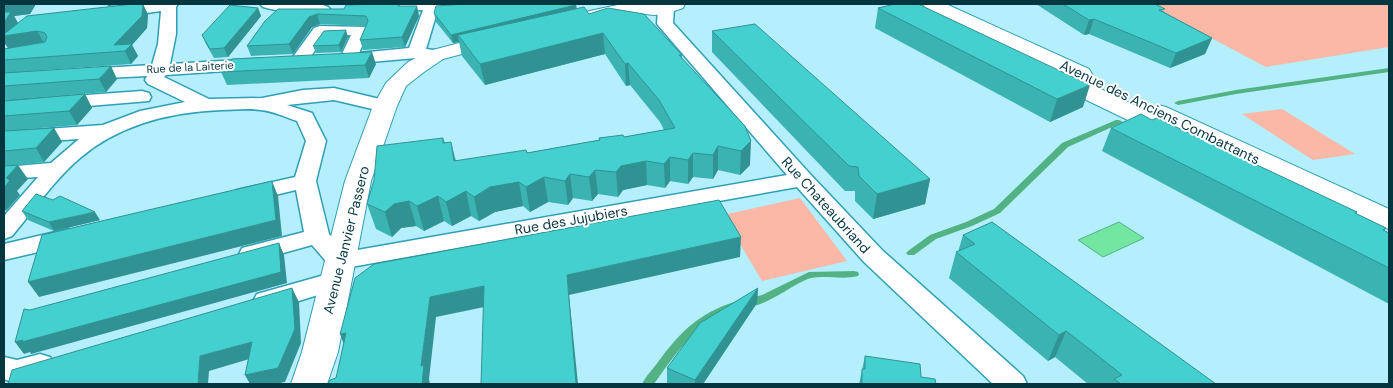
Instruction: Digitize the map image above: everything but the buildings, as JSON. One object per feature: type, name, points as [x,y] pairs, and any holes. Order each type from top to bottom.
[{"type":"main road","name":"Avenue des Anciens Combattants","points":[[912,4],[938,21],[1389,238]]},
{"type":"main road","name":"Avenue des Anciens Combattants","points":[[932,4],[1389,220]]},
{"type":"main road","points":[[567,22],[634,5],[651,10],[671,6]]},
{"type":"main road","name":"Avenue Janvier Passero","points":[[309,384],[320,352],[358,181],[385,106],[397,83],[416,68],[426,54],[521,33]]},
{"type":"street","points":[[299,61],[320,31],[366,18],[430,12],[449,4]]},
{"type":"street","points":[[4,138],[116,127],[142,97],[157,74],[170,22],[169,5],[106,13]]},
{"type":"street","points":[[268,20],[274,6],[302,10],[341,9]]},
{"type":"street","name":"Rue Chateaubriand","points":[[671,6],[665,24],[802,179],[873,256],[1012,384]]},
{"type":"street","points":[[426,54],[430,12]]},
{"type":"street","points":[[348,59],[366,18]]},
{"type":"street","points":[[234,65],[245,50]]},
{"type":"street","name":"Rue de la Laiterie","points":[[72,75],[157,74],[234,65],[426,54]]},
{"type":"street","points":[[157,74],[206,104]]},
{"type":"street","points":[[9,220],[74,153],[116,127],[164,110],[206,104],[262,104],[303,96],[334,94],[385,106]]},
{"type":"street","points":[[4,107],[142,97]]},
{"type":"street","points":[[262,104],[305,117],[316,141],[305,181],[317,236],[337,271]]},
{"type":"street","points":[[4,173],[57,169]]},
{"type":"street","name":"Rue des Jujubiers","points":[[241,308],[337,271],[802,179]]},
{"type":"street","points":[[225,200],[305,181]]},
{"type":"street","points":[[4,252],[90,232]]},
{"type":"street","points":[[230,259],[317,236]]},
{"type":"street","points":[[4,368],[17,372],[64,359]]},
{"type":"shaded area","points":[[1147,4],[1389,4],[1389,47],[1266,67]]},
{"type":"shaded area","points":[[1282,109],[1355,154],[1313,160],[1242,114]]},
{"type":"shaded area","points":[[800,198],[847,261],[762,281],[723,215]]},
{"type":"shaded area","points":[[1119,222],[1144,238],[1103,257],[1078,240]]},
{"type":"waterway","points":[[1178,103],[1236,92],[1389,70]]},
{"type":"waterway","points":[[911,253],[933,237],[969,224],[997,211],[1065,145],[1119,122]]},
{"type":"waterway","points":[[747,303],[765,298],[809,275],[854,274]]},
{"type":"waterway","points":[[648,384],[684,337],[695,327],[706,318],[734,306]]}]
